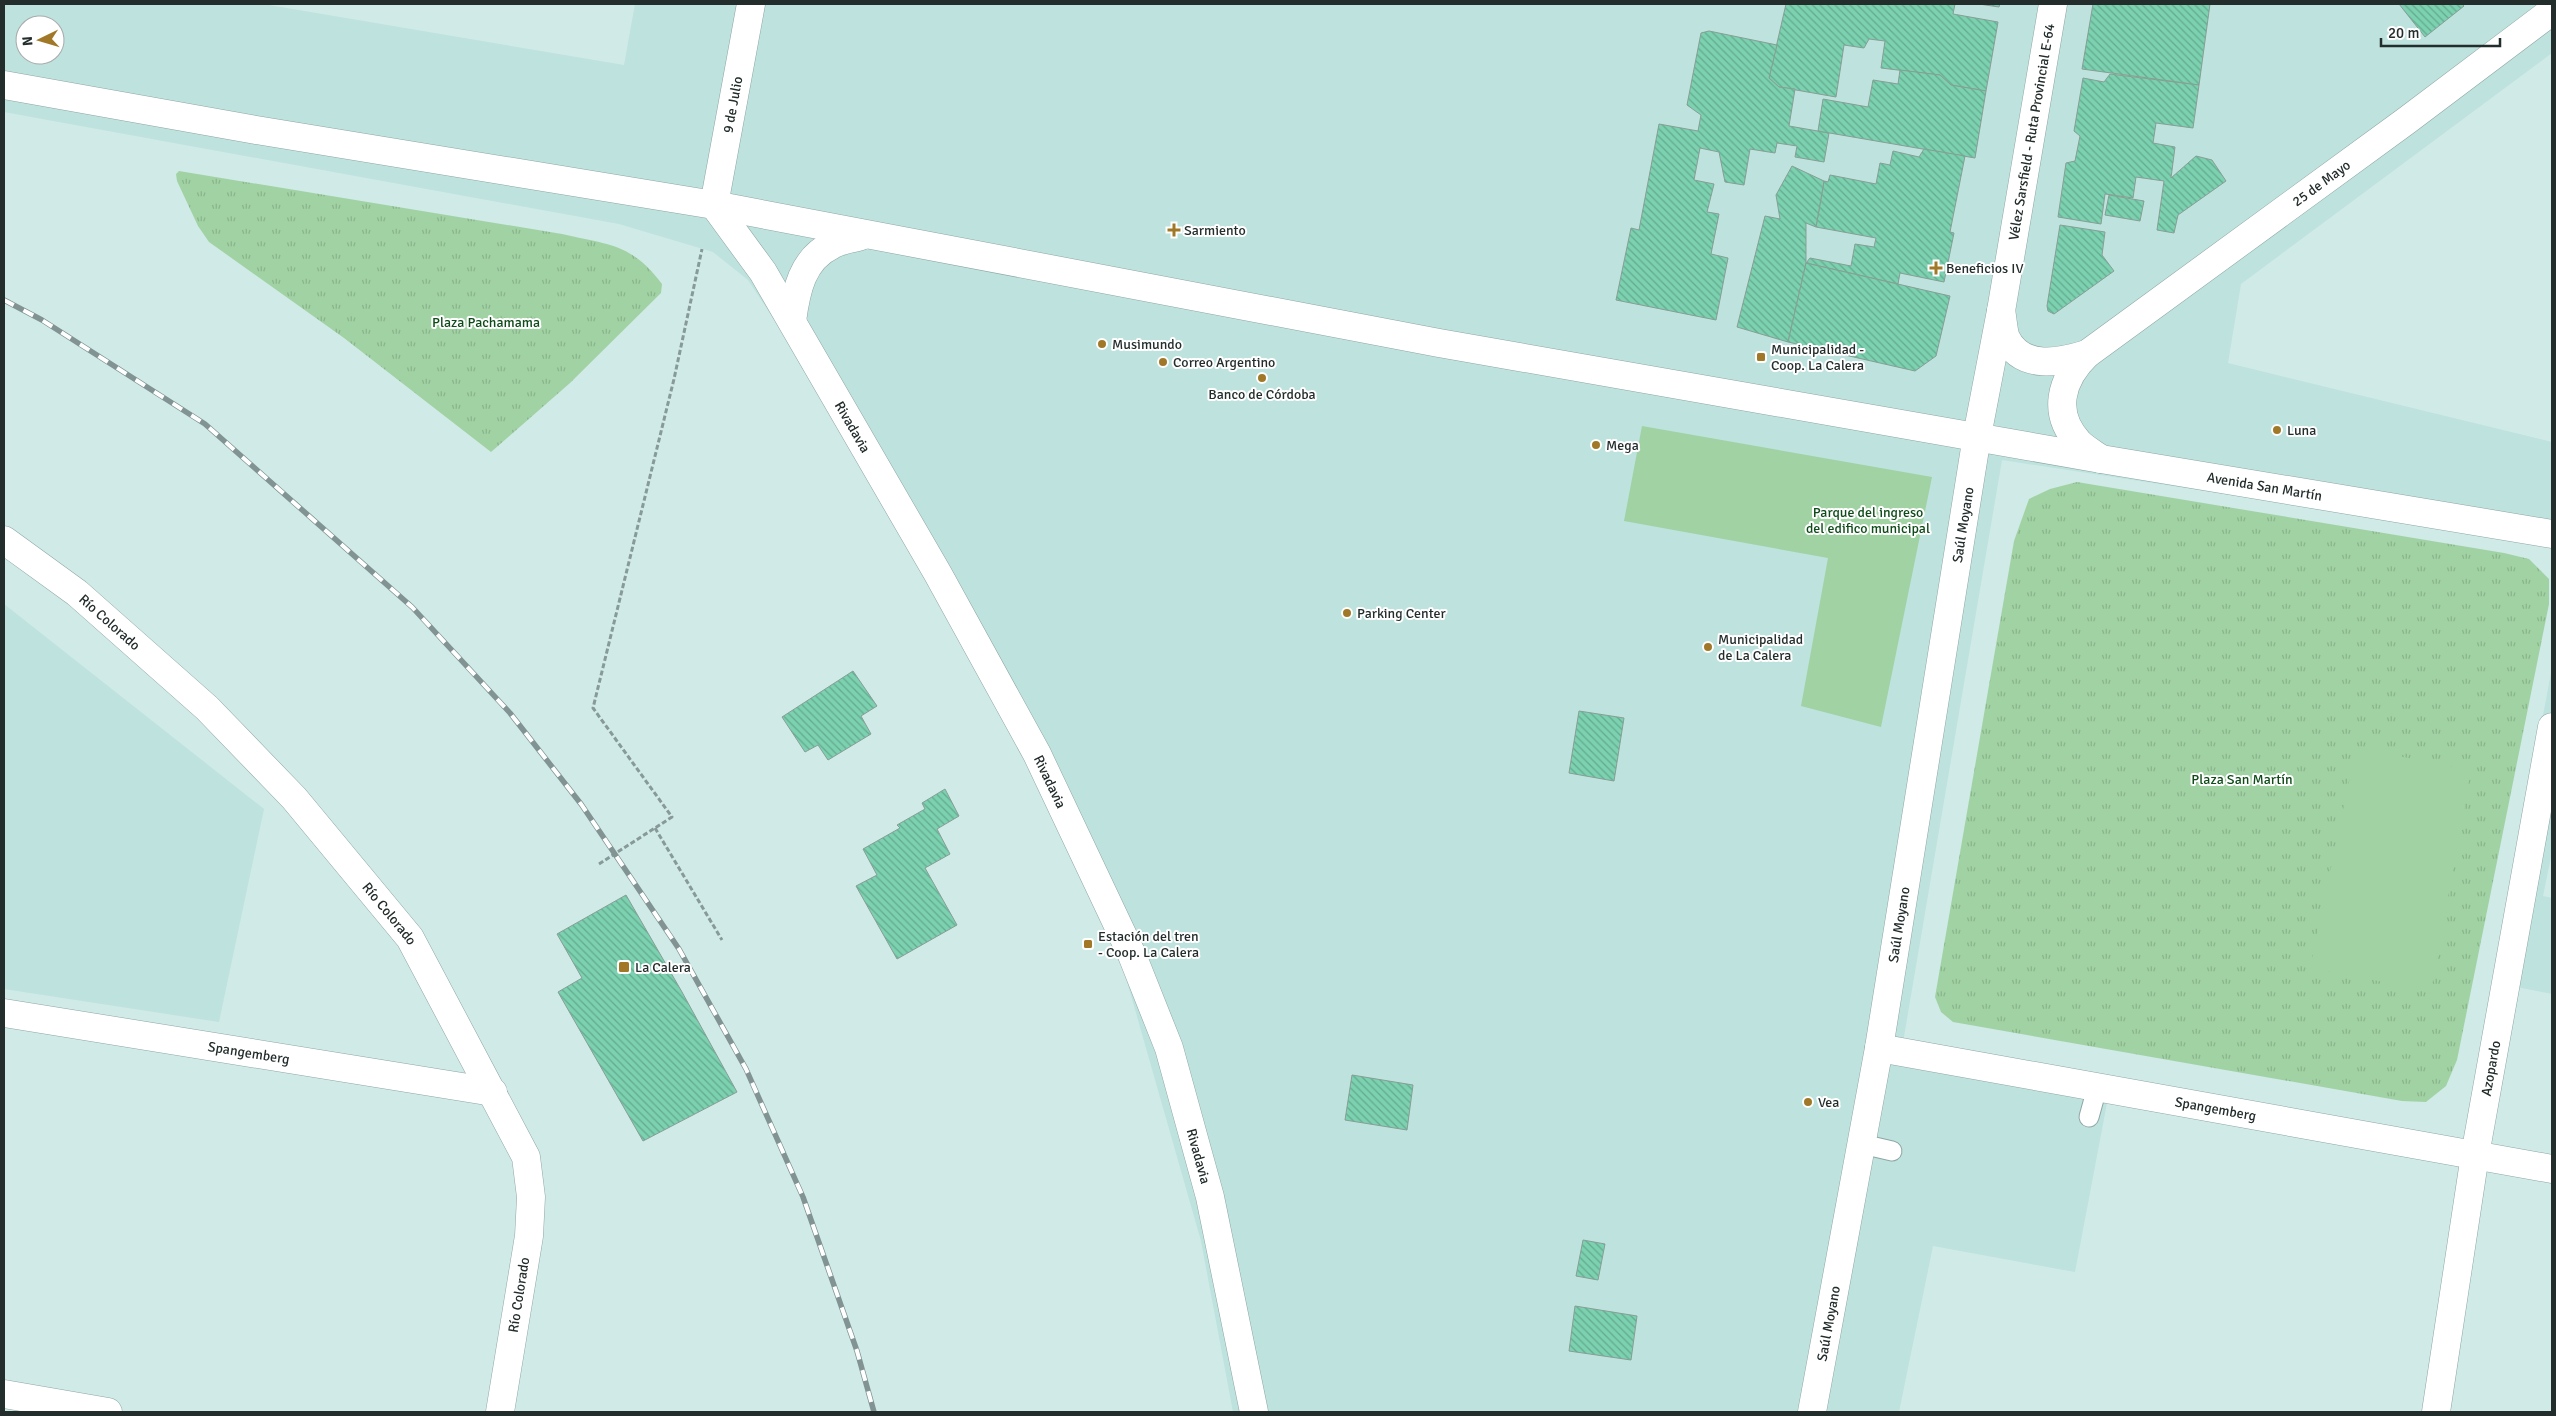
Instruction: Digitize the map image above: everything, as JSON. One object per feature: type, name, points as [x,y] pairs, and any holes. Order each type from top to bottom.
[{"type":"street","name":"9 de Julio","points":[[714,205],[751,4]]},
{"type":"street","name":"Vélez Sarsfield - Ruta Provincial E-64","points":[[1977,436],[2001,311],[2053,4]]},
{"type":"street","name":"25 de Mayo","points":[[2101,459],[2079,444],[2068,428],[2062,410],[2064,388],[2072,369],[2088,354],[2398,127],[2552,11]]},
{"type":"street","name":"Avenida San Martín","points":[[4,85],[256,130],[714,205],[1429,341],[2101,459],[2552,534]]},
{"type":"street","name":"Rivadavia","points":[[714,205],[763,272],[938,574],[1037,754],[1132,954],[1169,1048],[1210,1197],[1254,1412]]},
{"type":"street","points":[[792,321],[795,295],[803,273],[816,255],[832,244],[864,235]]},
{"type":"street","name":"25 de Mayo","points":[[2001,311],[2006,339],[2018,353],[2036,362],[2060,362],[2088,354]]},
{"type":"street","name":"Saúl Moyano","points":[[1812,1412],[1879,1048],[1977,436]]},
{"type":"street","name":"Río Colorado","points":[[4,540],[78,593],[207,708],[294,798],[410,938],[494,1092],[526,1157],[530,1197],[529,1236],[500,1412]]},
{"type":"street","name":"Azopardo","points":[[2436,1412],[2475,1155],[2552,727]]},
{"type":"street","name":"Spangemberg","points":[[4,1014],[494,1092]]},
{"type":"street","name":"Spangemberg","points":[[1879,1048],[2552,1169]]},
{"type":"street","points":[[4,1394],[36,1406],[108,1412]]},
{"type":"lane","points":[[2089,1118],[2097,1088]]},
{"type":"lane","points":[[1862,1144],[1892,1151]]},
{"type":"path","points":[[599,864],[672,817],[593,708],[674,379],[693,282],[714,205]]},
{"type":"path","points":[[655,828],[722,940]]},
{"type":"shaded area","points":[[4,4],[263,4],[624,65],[635,4],[2552,4],[2552,53],[2241,284],[2228,363],[2552,442],[2552,544],[2002,460],[1899,1066],[2107,1103],[2075,1272],[1933,1246],[1899,1412],[1233,1412],[1201,1241],[1120,957],[1062,819],[961,636],[855,458],[803,363],[748,280],[713,252],[619,224],[4,112]]},
{"type":"shaded area","points":[[4,604],[264,809],[219,1022],[4,989]]},
{"type":"shaded area","points":[[2552,668],[2552,852],[2543,896],[2552,898],[2552,994],[2492,982]]},
{"type":"green space","name":"Plaza Pachamama","points":[[179,171],[562,234],[606,244],[629,253],[640,260],[662,284],[661,293],[570,383],[491,452],[344,338],[209,242],[198,226],[177,181],[176,174]]},
{"type":"green space","name":"Parque del ingreso del edifico municipal","points":[[1642,426],[1932,477],[1881,727],[1801,706],[1828,558],[1624,521]]},
{"type":"green space","name":"Plaza San Martín","points":[[2077,482],[2504,553],[2529,559],[2549,579],[2549,604],[2457,1060],[2446,1086],[2426,1102],[2402,1101],[1953,1022],[1941,1012],[1935,997],[2014,541],[2029,499],[2050,489]]},
{"type":"green space","points":[[2356,748],[2471,770],[2431,991],[2310,968]]},
{"type":"building","points":[[1786,4],[1955,4],[1953,14],[1998,22],[1986,91],[1951,85],[1940,75],[1881,68],[1885,41],[1869,39],[1864,48],[1844,45],[1836,97],[1779,87],[1769,78]]},
{"type":"building","points":[[1979,4],[2000,4],[1999,7]]},
{"type":"building","points":[[2093,4],[2210,4],[2199,85],[2082,69]]},
{"type":"building","points":[[2399,4],[2462,4],[2464,6],[2425,37]]},
{"type":"building","points":[[1709,31],[1777,45],[1769,78],[1779,87],[1795,89],[1789,126],[1829,133],[1824,162],[1795,157],[1797,146],[1777,143],[1775,153],[1750,149],[1744,185],[1725,182],[1719,152],[1700,148],[1694,180],[1714,184],[1707,212],[1719,214],[1711,254],[1728,258],[1716,320],[1616,300],[1631,228],[1639,230],[1659,124],[1698,131],[1701,115],[1687,105],[1701,33]]},
{"type":"building","points":[[1900,70],[1940,75],[1951,85],[1986,91],[1975,158],[1818,131],[1823,99],[1868,107],[1873,80],[1898,84]]},
{"type":"building","points":[[2110,74],[2199,85],[2193,128],[2156,123],[2153,143],[2175,147],[2171,178],[2196,156],[2212,160],[2226,181],[2178,215],[2174,233],[2157,230],[2164,181],[2136,177],[2133,198],[2105,194],[2101,224],[2058,217],[2066,163],[2075,161],[2080,136],[2074,131],[2083,78],[2104,82]]},
{"type":"building","points":[[1924,149],[1965,156],[1950,232],[1954,233],[1944,282],[1900,273],[1898,284],[1806,263],[1810,258],[1851,266],[1855,244],[1874,247],[1876,238],[1816,227],[1824,181],[1828,182],[1830,175],[1876,184],[1880,163],[1890,165],[1893,151],[1919,157]]},
{"type":"building","points":[[1792,166],[1824,181],[1816,227],[1806,223],[1806,263],[1788,342],[1737,327],[1765,216],[1780,219],[1776,195]]},
{"type":"building","points":[[2109,195],[2144,201],[2140,221],[2105,215]]},
{"type":"building","points":[[2060,225],[2105,232],[2102,255],[2114,271],[2054,314],[2048,311],[2047,306]]},
{"type":"building","points":[[1806,263],[1950,296],[1936,356],[1915,371],[1788,342]]},
{"type":"building","points":[[853,671],[877,706],[861,716],[871,734],[828,760],[818,745],[805,752],[782,717]]},
{"type":"building","points":[[1579,711],[1624,718],[1614,781],[1569,773]]},
{"type":"building","points":[[945,789],[959,816],[937,829],[950,854],[925,868],[957,925],[897,959],[856,886],[877,875],[863,849],[900,828],[897,825],[925,809],[922,803]]},
{"type":"building","points":[[626,895],[737,1092],[643,1141],[558,992],[582,978],[557,934]]},
{"type":"building","points":[[1352,1075],[1413,1085],[1407,1130],[1345,1120]]},
{"type":"building","points":[[1583,1240],[1605,1244],[1598,1280],[1576,1276]]},
{"type":"building","points":[[1575,1306],[1637,1316],[1631,1360],[1569,1351]]},
{"type":"railway","points":[[4,300],[42,320],[205,424],[412,607],[510,713],[581,804],[679,949],[746,1069],[803,1197],[857,1351],[874,1412]]},
{"type":"place","name":"Sarmiento","points":[[1174,230]]},
{"type":"place","name":"Beneficios IV","points":[[1936,268]]},
{"type":"place","name":"Musimundo","points":[[1102,344]]},
{"type":"place","name":"Municipalidad - Coop. La Calera","points":[[1761,357]]},
{"type":"place","name":"Correo Argentino","points":[[1163,362]]},
{"type":"place","name":"Banco de Córdoba","points":[[1262,378]]},
{"type":"place","name":"Luna","points":[[2277,430]]},
{"type":"place","name":"Mega","points":[[1596,445]]},
{"type":"place","name":"Parking Center","points":[[1347,613]]},
{"type":"place","name":"Municipalidad de La Calera","points":[[1708,647]]},
{"type":"place","name":"Estación del tren - Coop. La Calera","points":[[1088,944]]},
{"type":"place","name":"La Calera","points":[[624,967]]},
{"type":"place","name":"Vea","points":[[1808,1102]]}]
